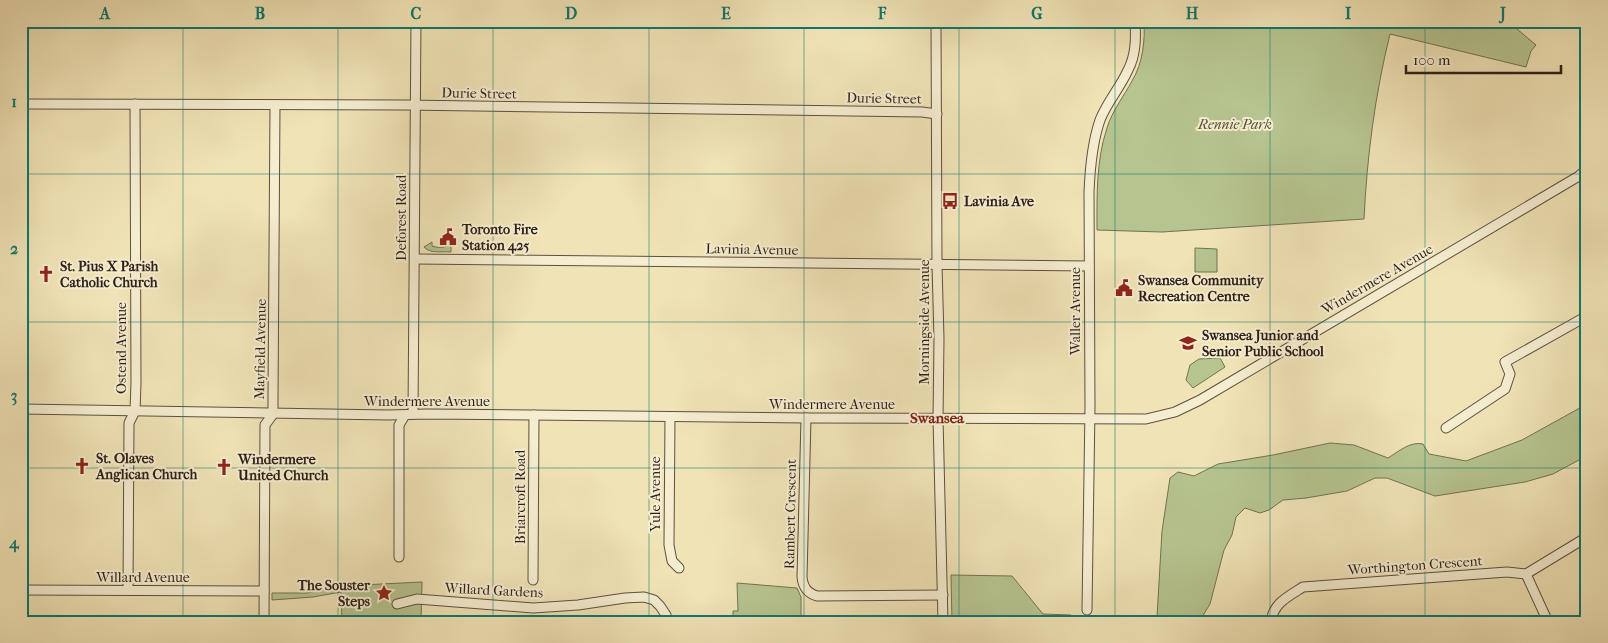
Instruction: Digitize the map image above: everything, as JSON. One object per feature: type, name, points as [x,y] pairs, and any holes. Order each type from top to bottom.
[{"type":"street","name":"Deforest Road","points":[[399,557],[399,425],[409,415],[414,259],[416,21]]},
{"type":"street","name":"Morningside Avenue","points":[[936,21],[938,418],[943,622]]},
{"type":"street","name":"Waller Avenue","points":[[1087,610],[1089,185],[1096,136],[1106,107],[1132,61],[1135,45],[1135,21]]},
{"type":"street","name":"Durie Street","points":[[21,104],[416,106],[922,112],[937,114]]},
{"type":"street","name":"Ostend Avenue","points":[[128,590],[128,423],[135,411],[135,104]]},
{"type":"street","name":"Mayfield Avenue","points":[[264,622],[265,425],[273,414],[275,105]]},
{"type":"street","name":"Windermere Avenue","points":[[21,409],[273,414],[1146,419],[1184,409],[1583,177],[1587,169]]},
{"type":"street","name":"Lavinia Avenue","points":[[414,259],[1089,266]]},
{"type":"street","points":[[1446,428],[1505,389],[1510,374],[1506,362],[1587,316]]},
{"type":"street","name":"Briarcroft Road","points":[[533,580],[534,415]]},
{"type":"street","name":"Yule Avenue","points":[[670,417],[669,545],[672,561],[679,568]]},
{"type":"street","name":"Rambert Crescent","points":[[806,418],[802,577],[808,592],[817,596],[943,595]]},
{"type":"street","points":[[1548,622],[1526,574],[1587,537]]},
{"type":"street","name":"Worthington Crescent","points":[[1271,622],[1272,616],[1281,600],[1303,587],[1507,572],[1526,574]]},
{"type":"street","name":"Willard Avenue","points":[[21,590],[264,592]]},
{"type":"street","name":"Willard Gardens","points":[[396,604],[417,599],[533,608],[644,597],[654,600],[660,606],[666,615],[667,622]]},
{"type":"green space","name":"Rennie Park","points":[[1144,21],[1526,21],[1517,29],[1536,45],[1531,51],[1526,67],[1390,34],[1372,126],[1364,219],[1162,232],[1097,230],[1098,179],[1103,140],[1112,116],[1139,67],[1144,44]]},
{"type":"green space","points":[[432,242],[432,246],[435,247],[451,246],[451,252],[433,251],[424,247]]},
{"type":"green space","points":[[1195,248],[1217,249],[1217,272],[1195,272]]},
{"type":"green space","points":[[1220,358],[1225,367],[1193,388],[1186,380],[1190,365],[1199,359]]},
{"type":"green space","points":[[1587,404],[1587,453],[1579,460],[1553,474],[1525,482],[1435,496],[1387,478],[1375,478],[1347,491],[1283,500],[1269,510],[1260,513],[1245,508],[1236,517],[1232,535],[1224,550],[1210,604],[1199,622],[1132,622],[1157,617],[1162,531],[1170,478],[1178,472],[1194,476],[1218,464],[1330,443],[1354,445],[1388,458],[1400,450],[1418,443],[1423,444],[1429,454],[1466,461],[1522,440]]},
{"type":"green space","points":[[951,575],[1012,576],[1043,614],[1090,617],[1100,622],[952,622]]},
{"type":"green space","points":[[422,582],[421,622],[342,622],[341,592],[313,597],[272,600],[272,593],[307,593],[341,586]]},
{"type":"green space","points":[[737,583],[797,588],[801,597],[801,622],[733,622],[733,611],[738,611]]},
{"type":"place","name":"Lavinia Ave","points":[[950,201]]},
{"type":"place","name":"Toronto Fire Station 425","points":[[448,237]]},
{"type":"place","name":"St. Pius X Parish Catholic Church","points":[[46,274]]},
{"type":"place","name":"Swansea Community Recreation Centre","points":[[1124,288]]},
{"type":"place","name":"Swansea Junior and Senior Public School","points":[[1188,343]]},
{"type":"place","name":"St. Olaves Anglican Church","points":[[82,466]]},
{"type":"place","name":"Windermere United Church","points":[[224,467]]},
{"type":"place","name":"The Souster Steps","points":[[384,593]]},
{"type":"district","name":"Swansea","points":[[937,418]]}]
